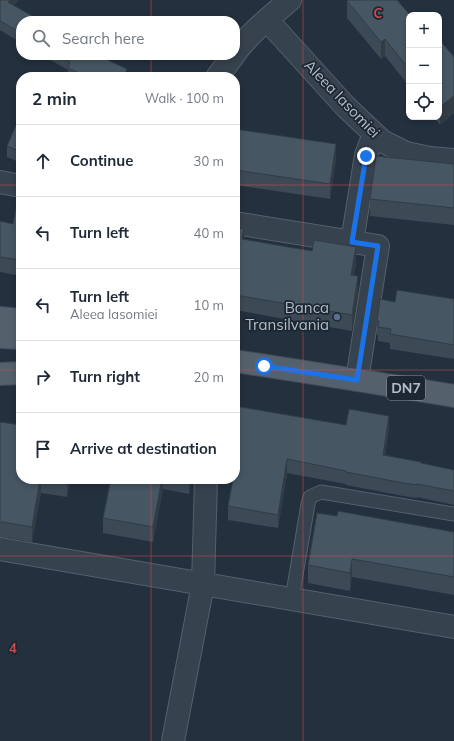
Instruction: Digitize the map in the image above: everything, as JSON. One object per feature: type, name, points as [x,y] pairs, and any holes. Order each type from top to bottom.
[{"type":"main road","points":[[0,318],[16,320]]},
{"type":"main road","points":[[0,337],[16,338]]},
{"type":"main road","name":"DN7","points":[[240,362],[454,396]]},
{"type":"main road","points":[[0,374],[16,373]]},
{"type":"street","points":[[240,46],[290,0]]},
{"type":"street","name":"Aleea Iasomiei","points":[[267,20],[346,107],[382,141],[406,153],[430,158],[454,160]]},
{"type":"street","points":[[221,72],[230,60]]},
{"type":"street","points":[[352,242],[366,156],[374,134]]},
{"type":"street","points":[[0,182],[16,185]]},
{"type":"street","points":[[240,224],[378,246],[357,380]]},
{"type":"street","points":[[173,741],[203,584],[206,484]]},
{"type":"street","points":[[0,549],[454,627]]},
{"type":"lane","points":[[292,599],[310,497],[322,492],[454,514]]},
{"type":"building","points":[[0,0],[10,0],[8,2],[32,16],[16,16],[16,30],[0,21]]},
{"type":"building","points":[[397,0],[407,12],[406,12],[406,65],[385,39],[381,42],[347,1]]},
{"type":"building","points":[[442,43],[454,57],[454,96],[442,105]]},
{"type":"building","points":[[67,60],[108,60],[127,69],[126,72],[76,72],[68,68],[70,62]]},
{"type":"building","points":[[16,125],[16,150],[7,146]]},
{"type":"building","points":[[240,130],[336,144],[330,184],[240,171]]},
{"type":"building","points":[[376,156],[454,164],[454,208],[370,199]]},
{"type":"building","points":[[16,207],[16,259],[0,257],[0,221],[13,224]]},
{"type":"building","points":[[240,228],[244,229],[242,239],[312,251],[314,240],[356,247],[351,275],[358,276],[352,315],[240,296]]},
{"type":"building","points":[[397,290],[454,299],[454,345],[390,334],[391,329],[378,327],[379,321],[377,321],[380,299],[395,302]]},
{"type":"building","points":[[240,407],[346,425],[349,409],[389,416],[383,455],[454,470],[454,491],[403,483],[287,459],[278,515],[228,506],[232,484],[240,484]]},
{"type":"building","points":[[0,422],[16,424],[16,484],[39,484],[32,527],[0,522]]},
{"type":"building","points":[[110,484],[161,484],[153,527],[103,518]]},
{"type":"building","points":[[338,511],[454,532],[454,577],[352,559],[350,573],[308,565],[317,513],[337,516]]},
{"type":"place","name":"Banca Transilvania","points":[[337,317]]},
{"type":"route","points":[[264,366],[357,380],[378,246],[352,242],[366,156]]}]
